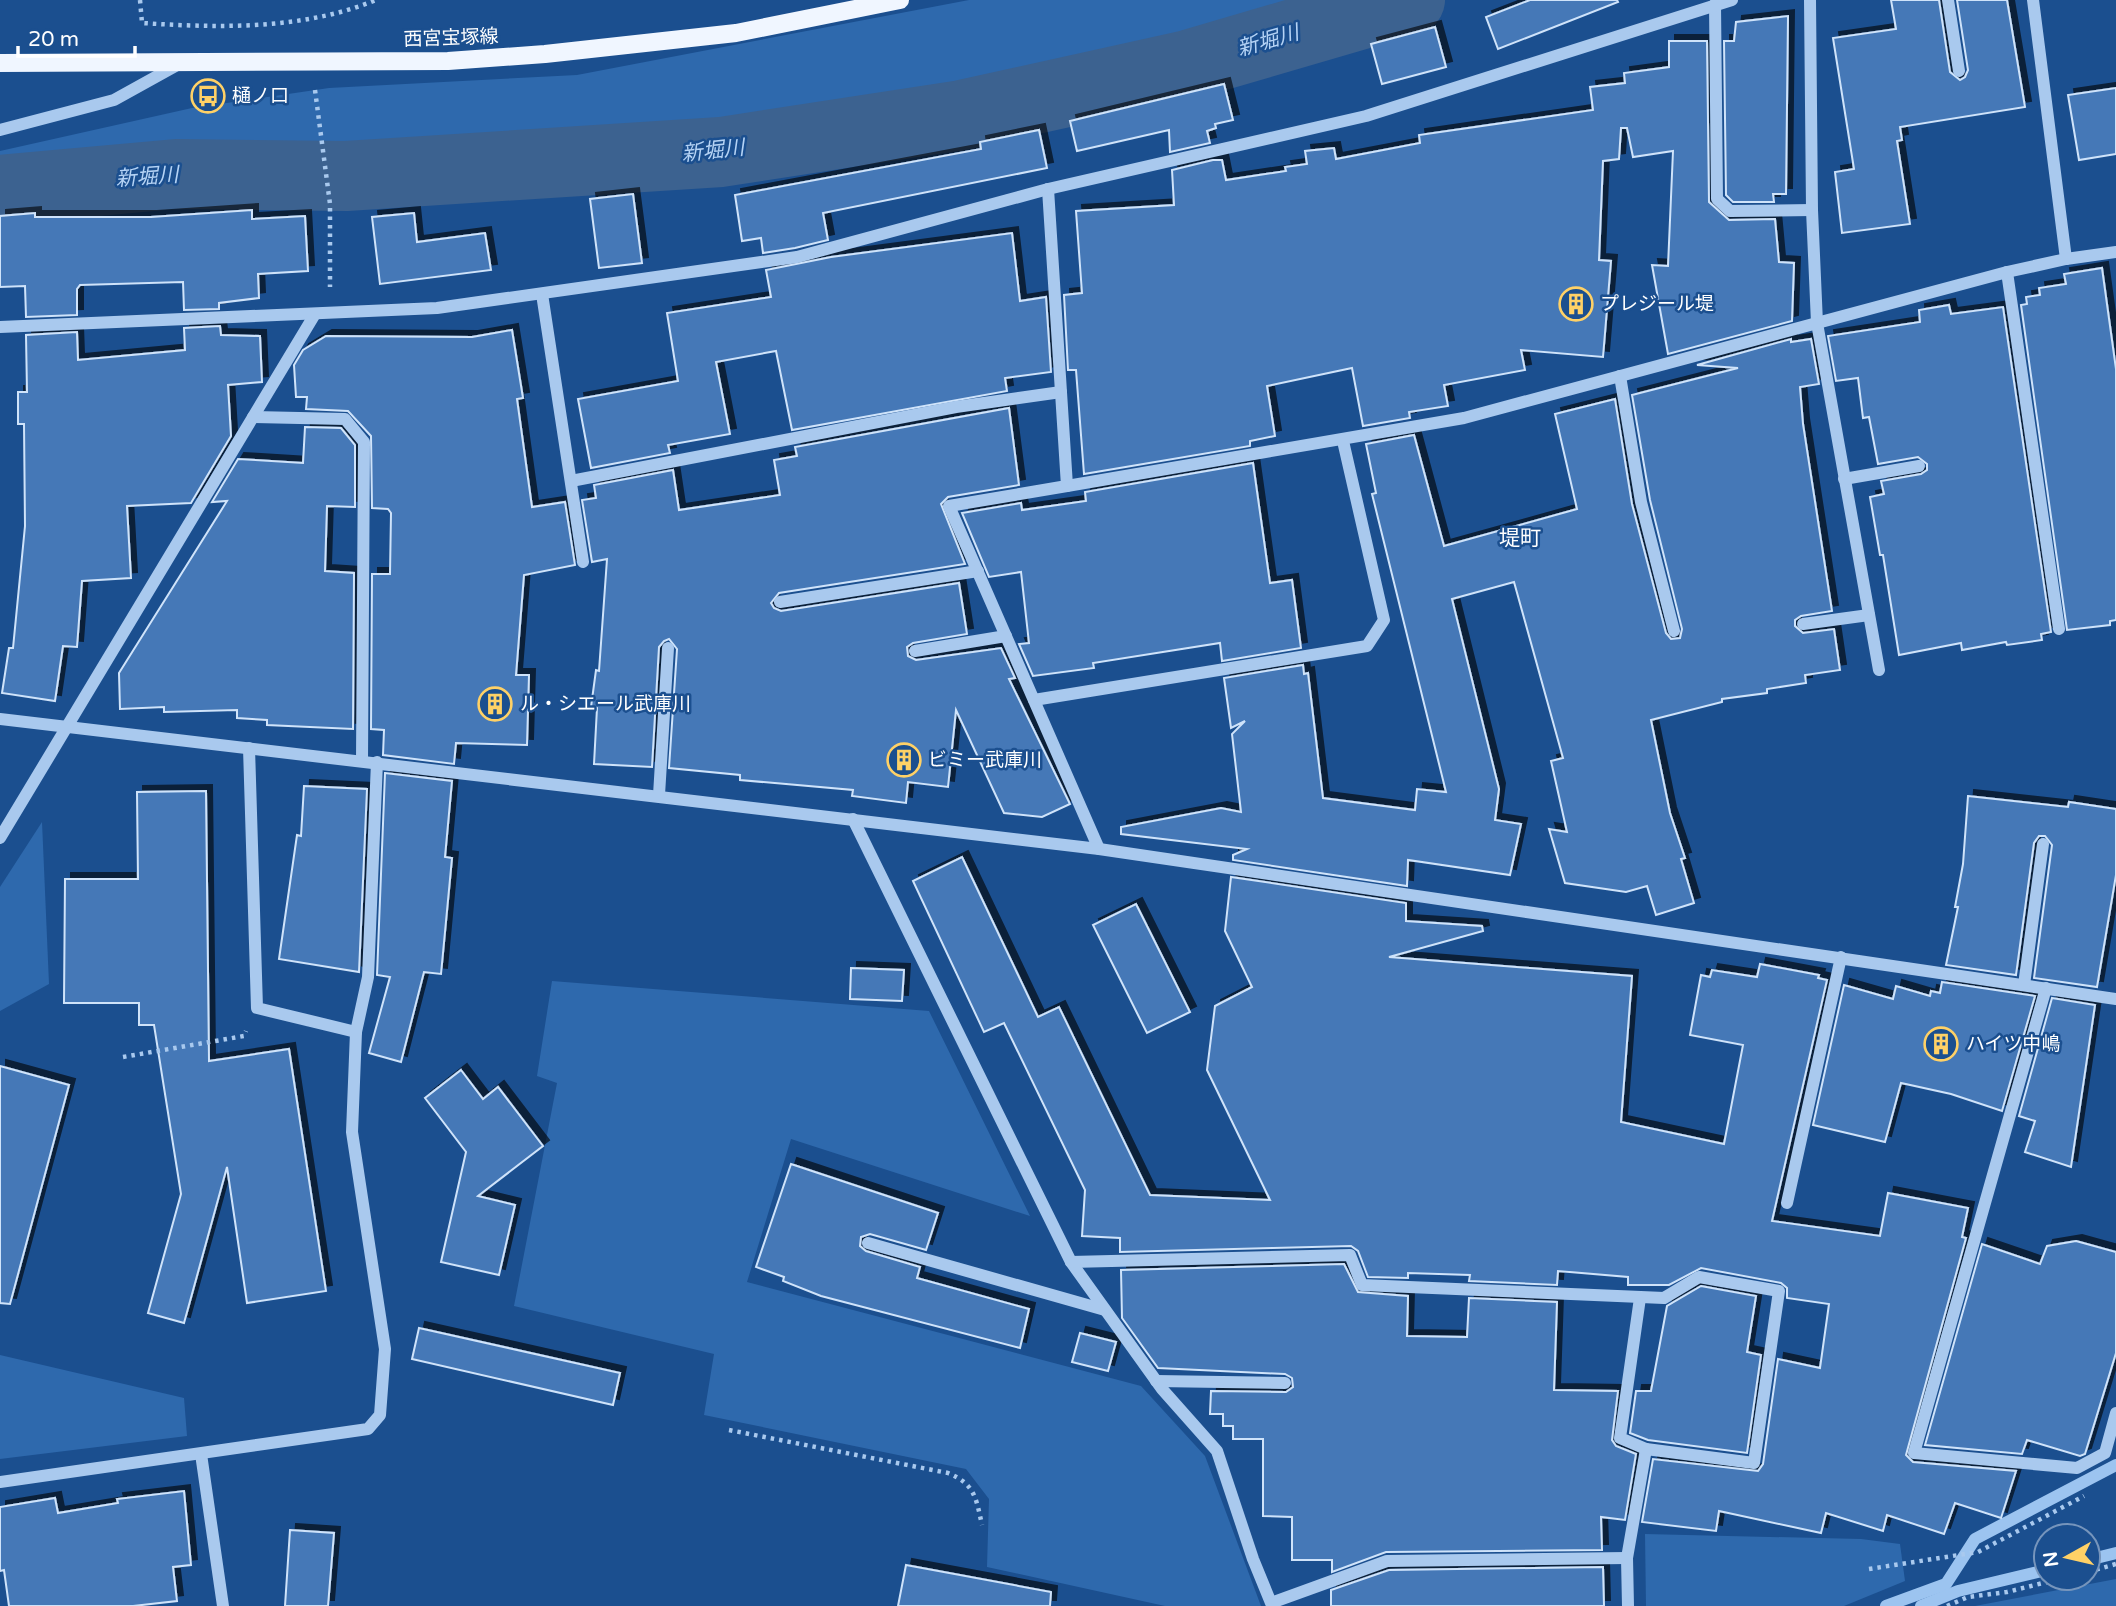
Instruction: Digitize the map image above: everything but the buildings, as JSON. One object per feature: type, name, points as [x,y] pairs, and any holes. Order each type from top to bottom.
[{"type":"main road","name":"西宮宝塚線","points":[[0,63],[447,61],[544,54],[736,33],[900,0]]},
{"type":"street","points":[[0,327],[437,308],[797,257],[1048,189],[1366,116],[1732,0]]},
{"type":"street","points":[[1810,0],[1816,323],[1879,670]]},
{"type":"street","points":[[1948,0],[1959,71]]},
{"type":"street","points":[[2033,0],[2066,259]]},
{"type":"street","points":[[1715,4],[1717,199],[1730,211],[1812,209]]},
{"type":"street","points":[[0,130],[114,100],[183,62]]},
{"type":"street","points":[[1048,189],[1067,486]]},
{"type":"street","points":[[1099,849],[949,506],[1343,441],[1464,418],[2007,272],[2066,259],[2116,252]]},
{"type":"street","points":[[2007,272],[2059,629]]},
{"type":"street","points":[[542,294],[583,562]]},
{"type":"street","points":[[0,838],[315,314]]},
{"type":"street","points":[[1620,376],[1641,502],[1674,631]]},
{"type":"street","points":[[570,481],[956,407],[1061,392]]},
{"type":"street","points":[[253,417],[345,419],[364,442],[362,761]]},
{"type":"street","points":[[1034,700],[1367,646],[1384,620],[1343,441]]},
{"type":"street","points":[[1844,479],[1919,467]]},
{"type":"street","points":[[779,602],[978,571]]},
{"type":"street","points":[[1804,624],[1869,615]]},
{"type":"street","points":[[915,651],[1006,636]]},
{"type":"street","points":[[659,795],[668,648]]},
{"type":"street","points":[[0,719],[1099,849],[2116,999]]},
{"type":"street","points":[[249,748],[257,1008],[355,1031]]},
{"type":"street","points":[[0,1482],[368,1429],[380,1415],[385,1349],[352,1132],[355,1031],[368,977],[377,762]]},
{"type":"street","points":[[853,819],[1071,1262],[1156,1381],[1217,1451],[1253,1559],[1271,1603],[1387,1560],[1626,1558]]},
{"type":"street","points":[[2024,985],[2043,844]]},
{"type":"street","points":[[1787,1203],[1840,957]]},
{"type":"street","points":[[2046,988],[1914,1453],[2077,1468],[2105,1453],[2116,1412]]},
{"type":"street","points":[[868,1243],[1105,1310]]},
{"type":"street","points":[[1071,1262],[1350,1255],[1362,1285],[1664,1298],[1699,1278],[1779,1291],[1754,1463],[1646,1449],[1620,1438],[1640,1298]]},
{"type":"street","points":[[1156,1381],[1285,1382]]},
{"type":"street","points":[[1628,1606],[1626,1558],[1646,1449]]},
{"type":"street","points":[[201,1454],[223,1606]]},
{"type":"path","points":[[140,0],[142,23],[256,26],[345,13],[376,0]]},
{"type":"path","points":[[313,82],[330,204],[329,314]]},
{"type":"path","points":[[123,1057],[244,1036],[257,1008]]},
{"type":"path","points":[[729,1430],[948,1474],[965,1480],[976,1498],[982,1525]]},
{"type":"path","points":[[1869,1569],[1978,1552],[2093,1491]]},
{"type":"path","points":[[1947,1606],[1968,1597],[2032,1586]]},
{"type":"shaded area","points":[[969,0],[1338,0],[934,102],[696,134],[332,161],[0,179],[0,151],[192,108],[329,88],[577,75]]},
{"type":"shaded area","points":[[42,822],[49,984],[0,1011],[0,887]]},
{"type":"shaded area","points":[[552,981],[929,1011],[1030,1216],[791,1139],[747,1282],[1141,1386],[1205,1456],[1261,1606],[1165,1606],[987,1567],[989,1499],[966,1469],[704,1415],[714,1354],[514,1306],[557,1083],[537,1076]]},
{"type":"shaded area","points":[[0,1355],[184,1398],[187,1436],[0,1459]]},
{"type":"shaded area","points":[[1645,1534],[1861,1539],[1900,1544],[1905,1581],[1844,1606],[1646,1606]]},
{"type":"shaded area","points":[[2116,1579],[2116,1606],[1975,1606],[2048,1592],[2102,1592],[2102,1582]]},
{"type":"waterway","name":"新堀川","points":[[0,190],[176,174],[346,176],[721,152],[962,115],[1184,66],[1410,0]]},
{"type":"waterway","points":[[1886,1606],[1946,1584],[1975,1539],[2116,1465]]},
{"type":"waterway","points":[[2102,1556],[2116,1553]]},
{"type":"waterway","points":[[1921,1606],[1958,1591],[2032,1573]]},
{"type":"place","name":"樋ノ口","points":[[208,96]]},
{"type":"place","name":"プレジール堤","points":[[1576,304]]},
{"type":"place","name":"ル・シエール武庫川","points":[[495,704]]},
{"type":"place","name":"ビミー武庫川","points":[[904,760]]},
{"type":"place","name":"ハイツ中嶋","points":[[1941,1044]]},
{"type":"district","name":"堤町","points":[[1520,538]]}]
